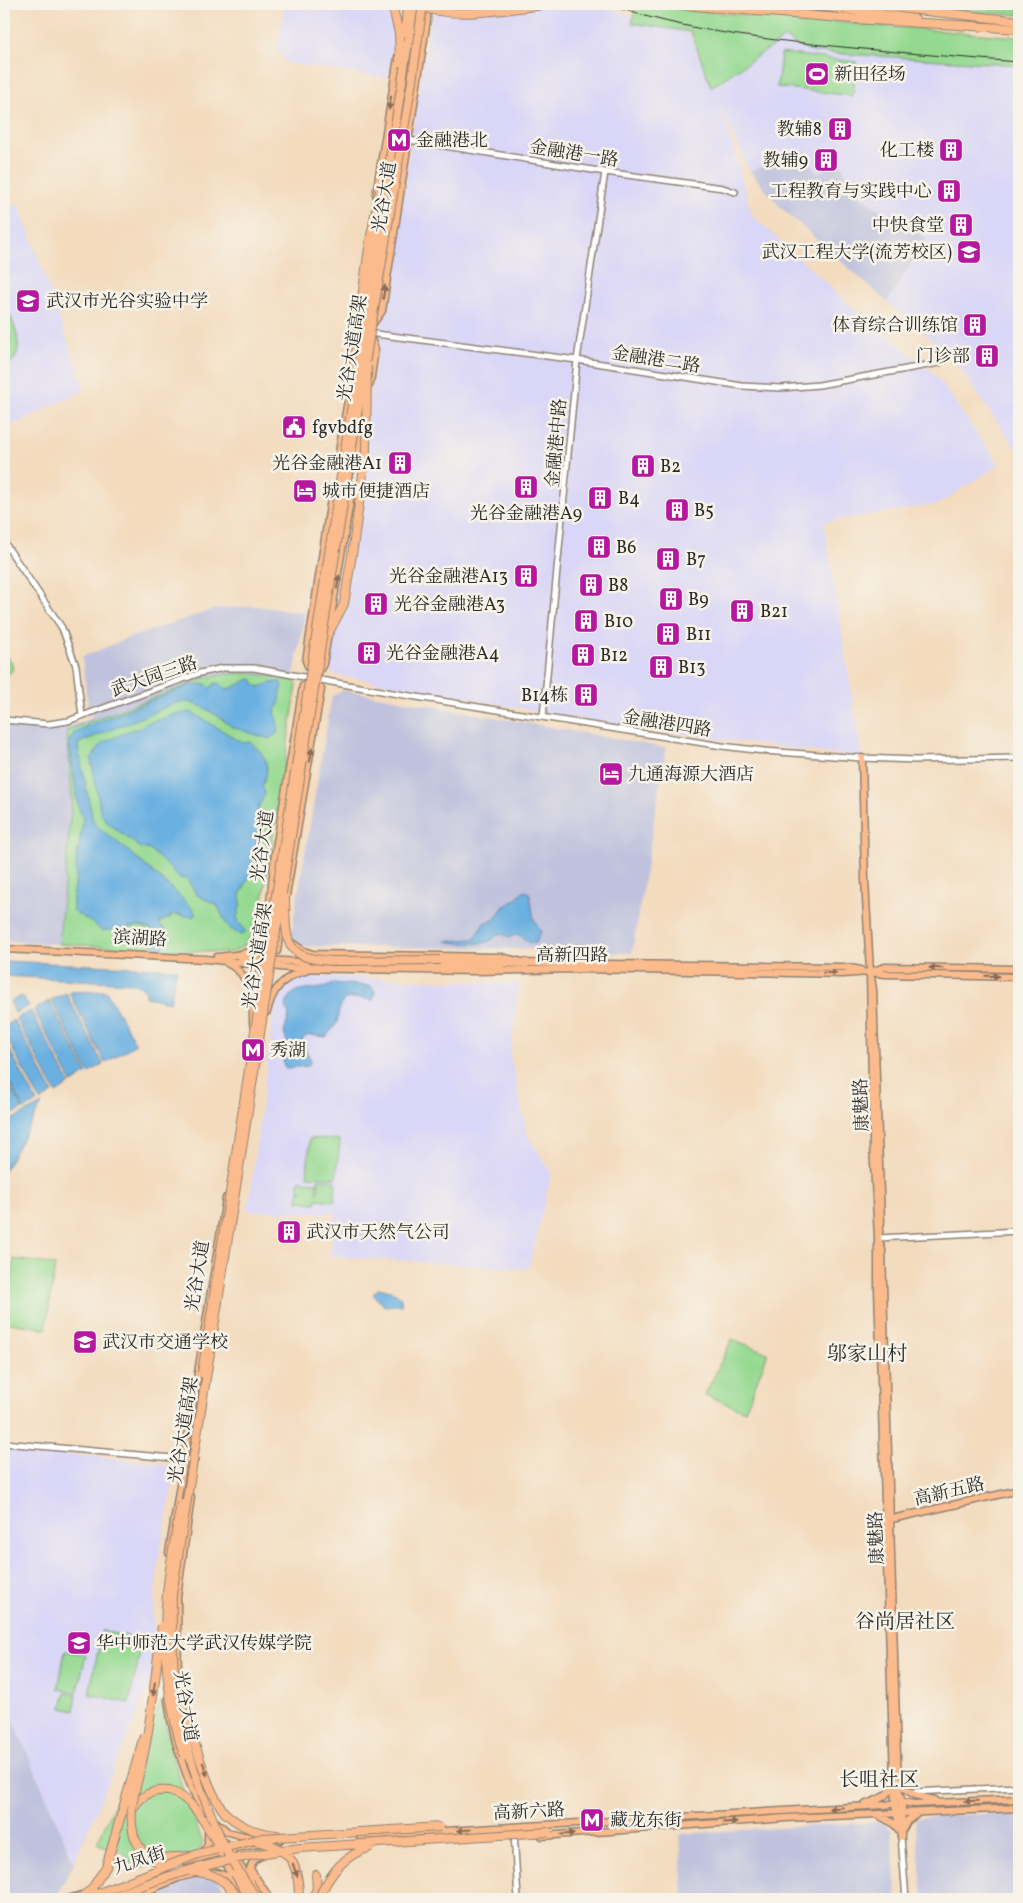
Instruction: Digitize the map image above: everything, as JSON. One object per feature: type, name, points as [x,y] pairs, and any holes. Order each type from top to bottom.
[{"type":"highway","points":[[392,4],[399,33],[401,82]]},
{"type":"highway","points":[[405,58],[404,36],[408,4]]},
{"type":"highway","points":[[415,4],[438,11],[462,13],[551,4]]},
{"type":"highway","name":"光谷大道高架","points":[[248,1899],[196,1791],[174,1724],[168,1676],[166,1630],[168,1589],[388,164],[415,4]]},
{"type":"highway","name":"光谷大道高架","points":[[257,1899],[228,1853],[191,1765],[180,1722],[176,1691],[171,1630],[172,1595],[366,351],[412,81],[423,4]]},
{"type":"highway","points":[[419,30],[432,4]]},
{"type":"highway","points":[[542,4],[551,4]]},
{"type":"highway","points":[[670,4],[853,19],[1019,28]]},
{"type":"highway","points":[[803,4],[975,26]]},
{"type":"highway","points":[[862,4],[1019,21]]},
{"type":"highway","points":[[352,382],[370,241],[378,196],[388,164]]},
{"type":"highway","points":[[328,634],[344,604],[353,548],[366,451],[368,380],[366,351]]},
{"type":"highway","points":[[287,857],[286,934],[294,950],[301,956],[316,960],[334,961],[440,960],[526,963]]},
{"type":"highway","points":[[168,1589],[152,1712],[132,1813],[133,1832],[140,1848],[152,1856],[162,1858],[198,1857]]},
{"type":"highway","points":[[176,1691],[213,1794],[225,1813],[234,1822],[254,1831],[278,1835],[310,1835]]},
{"type":"highway","points":[[78,1899],[91,1890],[106,1867],[140,1746],[152,1712]]},
{"type":"highway","points":[[162,1865],[154,1861],[140,1848],[132,1836],[129,1826],[130,1814],[135,1804],[145,1795],[162,1790],[175,1793],[188,1801],[226,1854]]},
{"type":"highway","points":[[84,1899],[198,1857],[263,1838],[440,1827]]},
{"type":"highway","points":[[108,1899],[178,1874],[247,1856],[283,1850],[548,1832]]},
{"type":"highway","points":[[244,1842],[257,1841],[271,1844],[283,1850],[297,1870],[299,1899]]},
{"type":"highway","points":[[318,1899],[331,1874],[347,1857],[364,1849],[397,1842]]},
{"type":"highway","points":[[178,1874],[200,1872],[215,1876],[223,1880],[238,1899]]},
{"type":"highway","points":[[312,1899],[317,1889],[316,1875]]},
{"type":"highway","points":[[247,1881],[262,1899]]},
{"type":"main road","name":"光谷大道","points":[[226,1854],[216,1822],[201,1786],[187,1740],[178,1677],[177,1597],[196,1460],[267,1012],[321,689],[314,680],[306,661],[326,528],[332,492],[346,480],[357,461],[375,349],[368,332],[363,309],[376,228],[376,194],[393,83],[408,4]]},
{"type":"main road","name":"光谷大道","points":[[247,1881],[226,1854],[207,1822],[196,1799],[177,1748],[170,1723],[165,1678],[163,1597],[183,1459],[253,1024],[267,932],[276,854],[303,686],[314,680],[323,664],[351,495],[338,457],[358,346],[382,311],[427,20],[427,4]]},
{"type":"main road","name":"康魅路","points":[[862,758],[865,880],[870,972],[873,989],[881,1222],[878,1238],[878,1289],[896,1778],[901,1837]]},
{"type":"main road","name":"高新四路","points":[[284,906],[286,931],[295,946],[313,954],[502,957],[526,963]]},
{"type":"main road","points":[[216,958],[244,955],[255,949],[267,932]]},
{"type":"main road","name":"滨湖路","points":[[4,945],[275,963]]},
{"type":"main road","name":"滨湖路","points":[[4,949],[216,958]]},
{"type":"main road","points":[[216,958],[233,966],[249,984],[253,1006],[253,1024]]},
{"type":"main road","name":"高新四路","points":[[275,963],[317,968],[477,971],[582,969],[843,974],[870,972],[885,967],[1019,969]]},
{"type":"main road","name":"高新四路","points":[[275,963],[482,966],[526,963],[844,966],[885,974],[1019,977]]},
{"type":"main road","points":[[267,1012],[270,999],[281,981],[290,976],[317,968]]},
{"type":"main road","name":"高新五路","points":[[888,1520],[1019,1490]]},
{"type":"main road","points":[[896,1778],[902,1787],[910,1792],[944,1802]]},
{"type":"main road","points":[[861,1806],[888,1793],[896,1778]]},
{"type":"main road","name":"高新六路","points":[[226,1854],[285,1839],[403,1834],[898,1803],[1019,1799]]},
{"type":"main road","name":"高新六路","points":[[226,1854],[268,1854],[776,1819],[1019,1808]]},
{"type":"main road","points":[[901,1837],[907,1821],[913,1815],[921,1812]]},
{"type":"main road","points":[[863,1815],[880,1816],[888,1819],[898,1828],[901,1837]]},
{"type":"main road","points":[[198,1857],[206,1852],[208,1843],[207,1822]]},
{"type":"main road","points":[[216,1822],[228,1832],[251,1838],[285,1839]]},
{"type":"main road","name":"九凤街","points":[[68,1899],[158,1867],[198,1857],[226,1854]]},
{"type":"main road","name":"九凤街","points":[[128,1899],[178,1878],[200,1872],[226,1854]]},
{"type":"main road","points":[[247,1881],[250,1868],[256,1858],[268,1854]]},
{"type":"main road","points":[[250,1868],[270,1899]]},
{"type":"main road","points":[[200,1872],[215,1872],[233,1880],[248,1899]]},
{"type":"main road","points":[[222,1874],[238,1899]]},
{"type":"street","name":"金融港一路","points":[[408,140],[605,172],[723,188],[735,192]]},
{"type":"street","name":"金融港中路","points":[[543,717],[577,360],[605,172]]},
{"type":"street","name":"金融港二路","points":[[368,332],[577,360],[742,386],[781,388],[820,385],[939,363]]},
{"type":"street","points":[[4,542],[62,628],[76,666],[82,716]]},
{"type":"street","name":"武大园三路","points":[[4,720],[48,724],[68,721],[200,673],[223,668],[254,668],[314,680]]},
{"type":"street","name":"金融港四路","points":[[314,680],[722,746],[862,758],[915,760],[1019,758]]},
{"type":"street","points":[[878,1238],[1019,1231]]},
{"type":"street","points":[[4,1443],[196,1460]]},
{"type":"street","points":[[910,1792],[1019,1787]]},
{"type":"street","points":[[513,1826],[518,1899]]},
{"type":"street","name":"康魅路","points":[[901,1837],[906,1899]]},
{"type":"shaded area","points":[[285,4],[397,4],[400,9],[388,78],[287,63],[277,50]]},
{"type":"shaded area","points":[[433,4],[536,4],[560,8],[597,5],[690,34],[711,87],[785,38],[800,47],[918,59],[1019,65],[1019,453],[951,356],[887,302],[927,239],[853,193],[842,165],[816,173],[806,151],[750,171],[716,99],[729,133],[752,215],[847,303],[936,375],[999,465],[938,504],[824,522],[862,758],[608,724],[332,674],[328,661]]},
{"type":"shaded area","points":[[806,151],[816,173],[842,165],[853,193],[927,239],[887,302],[780,207],[750,171]]},
{"type":"shaded area","name":"武汉市光谷实验中学","points":[[19,204],[85,390],[4,429],[4,211]]},
{"type":"shaded area","points":[[256,606],[305,613],[293,680],[250,673],[67,730],[72,798],[59,944],[4,941],[4,723],[66,727],[92,718],[88,707],[82,657],[128,638],[215,609]]},
{"type":"shaded area","points":[[344,690],[666,748],[632,953],[483,948],[300,946],[291,937],[332,696]]},
{"type":"shaded area","points":[[312,976],[519,984],[510,1055],[527,1134],[552,1174],[528,1269],[330,1256],[335,1213],[248,1211],[275,1002],[283,989],[295,978]]},
{"type":"shaded area","name":"华中师范大学武汉传媒学院","points":[[4,1448],[159,1463],[169,1467],[174,1474],[158,1564],[153,1614],[155,1672],[74,1863],[4,1698]]},
{"type":"shaded area","points":[[4,1698],[74,1863],[55,1899],[4,1899]]},
{"type":"shaded area","points":[[1019,1812],[1019,1899],[923,1899],[915,1818]]},
{"type":"shaded area","points":[[883,1823],[891,1830],[897,1899],[683,1899],[680,1834]]},
{"type":"shaded area","points":[[203,1872],[220,1882],[231,1899],[140,1899]]},
{"type":"green space","points":[[636,4],[698,4],[697,11],[1019,37],[1019,65],[813,52],[785,38],[711,87],[691,32],[632,23]]},
{"type":"green space","points":[[907,4],[1019,4],[1019,15],[938,9]]},
{"type":"green space","name":"新田径场","points":[[781,53],[856,62],[853,96],[777,87]]},
{"type":"green space","points":[[4,299],[17,336],[18,346],[17,354],[12,362],[4,368]]},
{"type":"green space","points":[[4,657],[10,660],[13,666],[12,671],[5,676]]},
{"type":"green space","points":[[250,673],[293,680],[297,685],[260,920],[252,936],[245,945],[230,953],[59,944],[72,798],[67,730],[205,678],[226,674]]},
{"type":"green space","points":[[310,1138],[340,1140],[336,1178],[307,1176]]},
{"type":"green space","points":[[318,1179],[336,1181],[335,1201],[317,1199],[316,1203],[298,1201],[299,1192],[303,1191],[299,1191],[299,1181],[317,1182],[317,1193],[319,1189]]},
{"type":"green space","points":[[14,1259],[55,1265],[46,1329],[5,1322]]},
{"type":"green space","points":[[732,1339],[768,1353],[745,1411],[705,1395]]},
{"type":"green space","points":[[102,1631],[143,1639],[129,1703],[89,1694]]},
{"type":"green space","points":[[65,1651],[86,1655],[77,1693],[58,1689]]},
{"type":"green space","points":[[65,1693],[77,1695],[74,1711],[62,1708]]},
{"type":"green space","points":[[161,1700],[172,1755],[203,1843],[199,1852],[128,1872],[125,1869],[131,1864],[126,1856],[112,1844],[107,1849],[97,1843]]},
{"type":"water","points":[[252,679],[256,686],[260,687],[280,682],[283,686],[279,705],[275,710],[279,732],[269,739],[232,727],[201,706],[189,702],[176,703],[79,743],[78,747],[93,821],[171,888],[192,908],[196,915],[171,915],[170,918],[160,922],[160,926],[165,929],[163,949],[154,950],[150,929],[140,926],[102,931],[73,911],[76,861],[83,820],[77,802],[69,742],[74,733],[89,725],[190,685],[206,684],[210,688],[216,683],[221,684],[225,689]]},
{"type":"water","points":[[191,712],[243,743],[250,742],[266,761],[267,773],[262,786],[265,794],[258,808],[262,819],[257,828],[257,851],[251,862],[252,871],[240,895],[241,903],[237,918],[246,933],[240,935],[228,927],[217,905],[197,895],[187,879],[180,878],[150,850],[141,848],[108,823],[101,814],[91,759],[102,743],[133,729],[140,729],[144,724],[171,715]]},
{"type":"water","points":[[523,891],[528,892],[530,895],[534,920],[541,931],[536,943],[530,943],[518,934],[509,937],[500,933],[490,941],[481,943],[446,941],[475,939],[484,923],[494,920],[504,906],[514,901]]},
{"type":"water","points":[[4,961],[177,969],[170,1002],[146,997],[146,991],[142,987],[132,983],[4,976]]},
{"type":"water","points":[[333,983],[371,986],[375,991],[373,1000],[344,999],[339,1010],[337,1023],[326,1037],[309,1035],[303,1038],[302,1044],[311,1060],[308,1066],[286,1068],[282,1058],[288,1045],[284,1033],[289,1015],[285,1006],[289,998],[294,992],[327,987]]},
{"type":"water","points":[[106,991],[136,1044],[105,1063],[69,992]]},
{"type":"water","points":[[66,993],[103,1064],[89,1073],[51,1000]]},
{"type":"water","points":[[22,996],[29,1006],[15,1013],[10,1001]]},
{"type":"water","points":[[49,1001],[87,1073],[72,1083],[34,1010]]},
{"type":"water","points":[[31,1011],[70,1084],[56,1093],[16,1018]]},
{"type":"water","points":[[14,1020],[53,1093],[40,1101],[4,1033],[4,1026]]},
{"type":"water","points":[[4,1039],[37,1102],[24,1109],[4,1071]]},
{"type":"water","points":[[4,1075],[23,1109],[9,1116],[4,1107]]},
{"type":"water","points":[[42,1104],[4,1171],[4,1124]]},
{"type":"water","points":[[379,1288],[398,1295],[401,1299],[401,1305],[384,1306],[373,1294]]},
{"type":"tram line","points":[[607,4],[667,22],[728,34],[853,48],[1019,62]]},
{"type":"place","name":"新田径场","points":[[817,74]]},
{"type":"place","name":"教辅8","points":[[840,129]]},
{"type":"place","name":"金融港北","points":[[399,140]]},
{"type":"place","name":"化工楼","points":[[951,150]]},
{"type":"place","name":"教辅9","points":[[826,160]]},
{"type":"place","name":"工程教育与实践中心","points":[[949,191]]},
{"type":"place","name":"中快食堂","points":[[961,225]]},
{"type":"place","name":"武汉工程大学(流芳校区)","points":[[969,252]]},
{"type":"place","name":"武汉市光谷实验中学","points":[[28,301]]},
{"type":"place","name":"体育综合训练馆","points":[[975,325]]},
{"type":"place","name":"门诊部","points":[[987,356]]},
{"type":"place","name":"fgvbdfg","points":[[294,427]]},
{"type":"place","name":"光谷金融港A1","points":[[400,463]]},
{"type":"place","name":"B2","points":[[643,466]]},
{"type":"place","name":"光谷金融港A9","points":[[526,487]]},
{"type":"place","name":"城市便捷酒店","points":[[305,491]]},
{"type":"place","name":"B4","points":[[600,498]]},
{"type":"place","name":"B5","points":[[677,510]]},
{"type":"place","name":"B6","points":[[599,547]]},
{"type":"place","name":"B7","points":[[668,559]]},
{"type":"place","name":"光谷金融港A13","points":[[526,576]]},
{"type":"place","name":"B8","points":[[591,585]]},
{"type":"place","name":"B9","points":[[671,599]]},
{"type":"place","name":"光谷金融港A3","points":[[376,604]]},
{"type":"place","name":"B21","points":[[742,611]]},
{"type":"place","name":"B10","points":[[586,621]]},
{"type":"place","name":"B11","points":[[668,634]]},
{"type":"place","name":"光谷金融港A4","points":[[369,653]]},
{"type":"place","name":"B12","points":[[583,655]]},
{"type":"place","name":"B13","points":[[661,667]]},
{"type":"place","name":"B14栋","points":[[586,695]]},
{"type":"place","name":"九通海源大酒店","points":[[611,774]]},
{"type":"place","name":"秀湖","points":[[253,1050]]},
{"type":"place","name":"武汉市天然气公司","points":[[289,1232]]},
{"type":"place","name":"武汉市交通学校","points":[[85,1342]]},
{"type":"place","name":"华中师范大学武汉传媒学院","points":[[79,1643]]},
{"type":"place","name":"藏龙东街","points":[[592,1820]]},
{"type":"district","name":"邬家山村","points":[[867,1353]]},
{"type":"district","name":"谷尚居社区","points":[[905,1621]]},
{"type":"district","name":"长咀社区","points":[[879,1779]]}]
